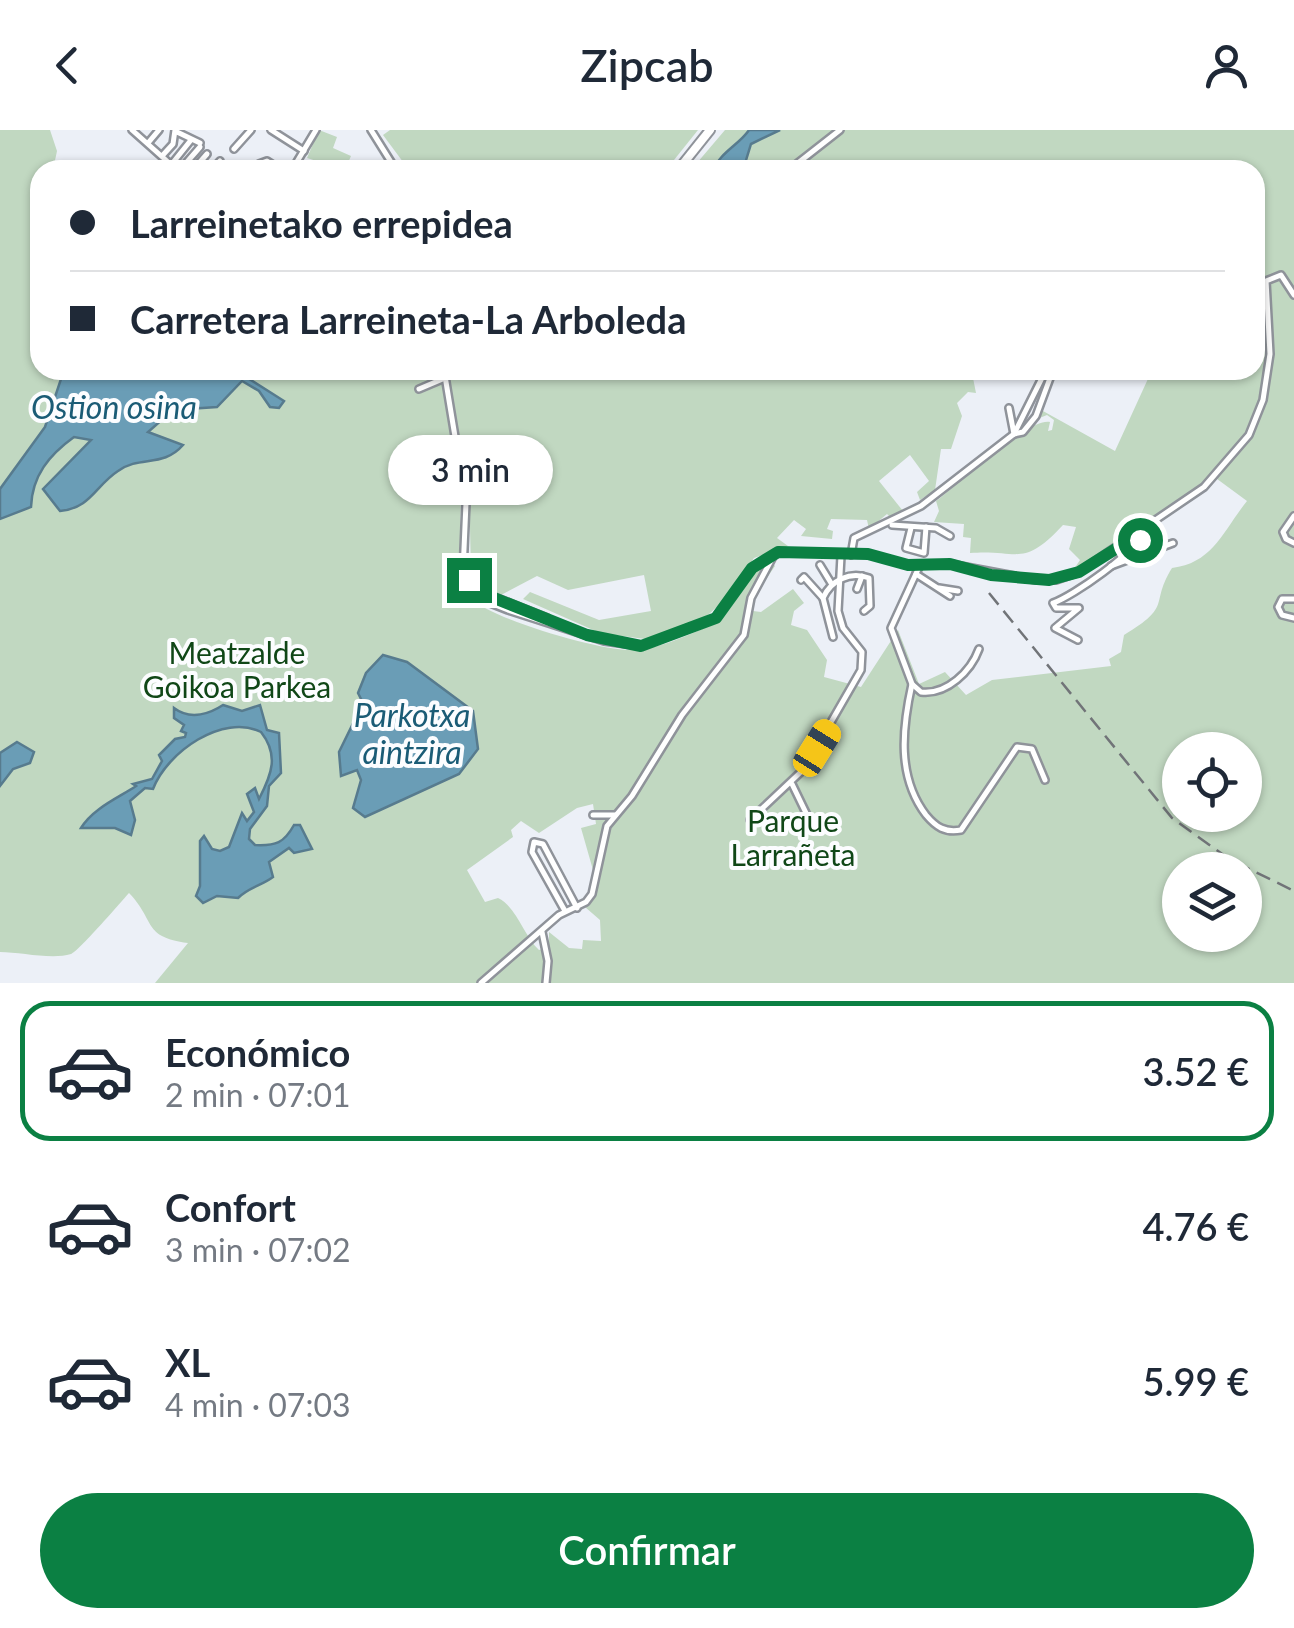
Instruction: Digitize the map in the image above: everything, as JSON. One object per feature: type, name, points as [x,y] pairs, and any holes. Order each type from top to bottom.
[{"type":"main road","points":[[686,160],[710,130]]},
{"type":"street","points":[[132,130],[166,160]]},
{"type":"street","points":[[147,143],[159,130]]},
{"type":"street","points":[[234,149],[251,130]]},
{"type":"street","points":[[271,130],[304,150]]},
{"type":"street","points":[[298,160],[316,130]]},
{"type":"street","points":[[370,130],[390,160]]},
{"type":"street","points":[[802,160],[840,130]]},
{"type":"street","points":[[162,156],[176,131],[200,145],[184,160]]},
{"type":"street","points":[[180,160],[192,140]]},
{"type":"street","points":[[202,160],[207,154]]},
{"type":"street","points":[[445,380],[466,503],[464,579],[480,598],[587,635],[641,646],[706,623],[724,609],[752,568],[775,553],[850,555],[920,565],[950,564],[1036,580],[1064,578],[1141,533],[1216,476],[1244,444],[1258,418],[1268,370],[1266,281],[1281,275],[1294,296]]},
{"type":"street","points":[[419,389],[434,380]]},
{"type":"street","points":[[1014,434],[1044,380]]},
{"type":"street","points":[[850,555],[854,538],[920,506],[1032,423],[1047,380]]},
{"type":"street","points":[[1009,408],[1014,434]]},
{"type":"street","points":[[1294,516],[1284,536],[1294,543]]},
{"type":"street","points":[[887,524],[926,526],[950,536]]},
{"type":"street","points":[[911,528],[906,548],[924,553],[926,526]]},
{"type":"street","points":[[1078,640],[1055,628],[1079,608],[1053,604],[1072,596],[1136,544],[1141,533]]},
{"type":"street","points":[[1104,569],[1173,543]]},
{"type":"street","points":[[482,983],[565,912],[577,908],[596,887],[607,826],[632,796],[657,752],[750,617],[751,598],[775,553]]},
{"type":"street","points":[[828,622],[837,604],[841,556]]},
{"type":"street","points":[[920,565],[891,628],[912,684],[905,776],[909,793],[932,822],[946,831],[961,830],[1018,747],[1032,750],[1045,780]]},
{"type":"street","points":[[820,566],[831,583]]},
{"type":"street","points":[[916,574],[950,596]]},
{"type":"street","points":[[857,589],[862,576]]},
{"type":"street","points":[[823,598],[831,583],[862,576],[870,580],[872,599],[864,611]]},
{"type":"street","points":[[801,580],[804,577],[823,598],[832,638]]},
{"type":"street","points":[[931,586],[958,590]]},
{"type":"street","points":[[1294,599],[1282,599],[1278,607],[1282,615],[1294,618]]},
{"type":"street","points":[[750,820],[792,784],[810,760],[859,674],[862,652],[843,628],[837,604]]},
{"type":"street","points":[[912,684],[921,692],[934,692],[972,669],[979,649]]},
{"type":"street","points":[[792,784],[808,818]]},
{"type":"street","points":[[594,816],[615,815]]},
{"type":"street","points":[[565,912],[532,852],[534,842],[543,844],[577,908]]},
{"type":"street","points":[[542,931],[547,944],[546,983]]},
{"type":"green space","points":[[0,130],[50,130],[57,151],[55,160],[30,160],[30,380],[973,380],[976,393],[968,392],[957,403],[962,416],[951,449],[941,449],[935,490],[920,500],[917,492],[929,481],[910,455],[879,481],[903,511],[890,517],[887,514],[869,529],[867,520],[831,519],[827,529],[833,531],[832,539],[801,536],[806,529],[794,520],[777,538],[788,546],[754,558],[726,598],[707,616],[645,639],[600,633],[523,599],[530,592],[599,620],[651,611],[644,575],[568,590],[537,576],[501,595],[485,591],[471,572],[469,484],[461,494],[459,588],[487,609],[511,619],[591,644],[629,650],[649,648],[718,620],[770,560],[775,566],[756,594],[753,611],[761,612],[793,589],[804,603],[794,611],[791,625],[807,630],[827,660],[824,677],[861,687],[898,630],[919,684],[945,672],[966,695],[992,680],[1111,666],[1109,659],[1121,652],[1124,635],[1155,610],[1172,568],[1207,553],[1247,501],[1213,476],[1092,562],[1074,569],[1080,560],[1069,549],[1076,527],[1063,525],[1038,547],[1020,554],[970,553],[971,538],[963,537],[964,524],[934,522],[939,511],[936,501],[993,454],[1039,424],[1050,422],[1048,431],[1052,430],[1054,420],[1047,415],[1037,419],[1039,412],[1043,411],[1115,451],[1147,380],[1265,380],[1265,160],[700,160],[725,130],[1294,130],[1294,983],[155,983],[188,943],[156,932],[129,893],[75,951],[63,956],[0,952]],"holes":[[[593,804],[596,824],[581,828],[593,870],[602,870],[596,893],[585,907],[600,920],[601,941],[583,940],[582,949],[569,948],[549,932],[549,947],[539,950],[504,902],[498,898],[485,902],[467,870],[513,837],[511,830],[521,821],[539,833],[577,808]]]},
{"type":"green space","points":[[319,130],[337,137],[333,148],[351,156],[349,160],[307,158]]},
{"type":"green space","points":[[390,130],[698,130],[674,160],[402,160],[383,135]]},
{"type":"water","points":[[749,130],[780,130],[751,144],[746,160],[719,160]]},
{"type":"water","name":"Ostion osina","points":[[61,380],[251,380],[284,401],[279,408],[270,407],[259,391],[242,381],[217,407],[173,410],[148,432],[183,445],[168,457],[126,466],[79,506],[60,511],[43,489],[91,440],[74,437],[44,467],[31,507],[0,519],[0,489],[45,427]]},
{"type":"water","name":"Parkotxa aintzira","points":[[383,655],[407,662],[473,711],[478,749],[459,774],[365,817],[353,808],[361,780],[357,770],[341,776],[339,752],[363,703],[358,693],[366,673]]},
{"type":"water","points":[[223,705],[242,711],[260,705],[267,730],[279,733],[281,773],[269,786],[267,806],[250,829],[249,839],[255,845],[274,844],[283,840],[294,825],[300,825],[312,849],[294,853],[289,848],[269,862],[273,877],[269,880],[238,898],[217,896],[203,903],[196,896],[200,886],[200,841],[204,836],[212,849],[220,851],[229,847],[242,813],[247,821],[254,812],[247,794],[255,788],[259,799],[272,765],[267,740],[261,732],[246,727],[230,728],[214,732],[183,750],[153,789],[145,788],[130,801],[135,820],[131,835],[115,828],[81,828],[99,809],[136,786],[133,784],[152,779],[162,761],[159,755],[175,739],[185,737],[186,733],[181,731],[184,725],[174,718],[174,708],[194,715]]},
{"type":"water","points":[[17,742],[34,752],[30,763],[13,769],[0,786],[0,753]]},
{"type":"railway","points":[[989,593],[1172,818],[1229,859],[1294,891]]},
{"type":"route","points":[[469,580],[489,596],[587,635],[616,644],[641,646],[716,618],[752,568],[778,552],[836,557],[868,554],[908,565],[950,564],[991,575],[1049,580],[1079,572],[1141,533],[1140,540]]},
{"type":"park label","name":"Meatzalde Goikoa Parkea","points":[[237,671]]},
{"type":"park label","name":"Parque Larrañeta","points":[[793,839]]}]
